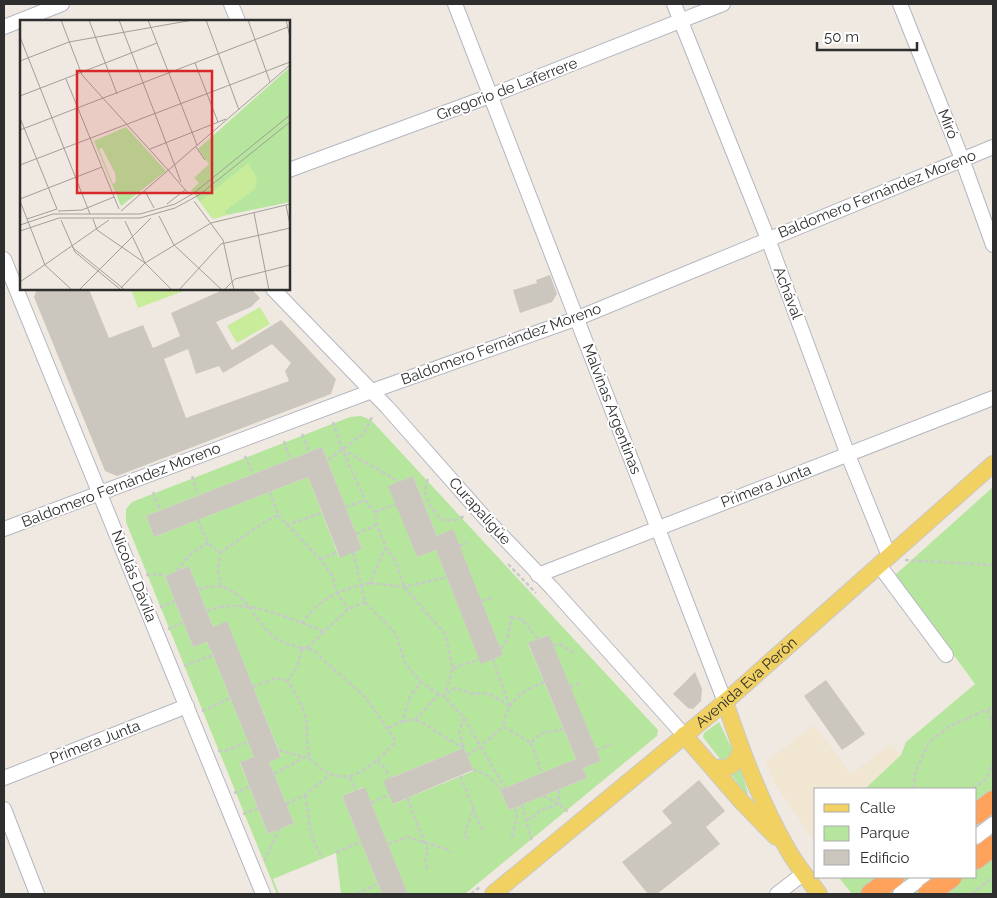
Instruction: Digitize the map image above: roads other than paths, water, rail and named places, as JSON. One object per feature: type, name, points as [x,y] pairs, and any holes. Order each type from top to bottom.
[{"type":"highway","points":[[977,813],[993,801]]},
{"type":"highway","points":[[977,858],[993,846]]},
{"type":"highway","points":[[871,894],[893,878]]},
{"type":"highway","points":[[928,894],[951,878]]},
{"type":"main road","name":"Avenida Eva Perón","points":[[503,891],[725,702],[993,464]]},
{"type":"main road","points":[[725,702],[741,750],[760,794],[788,850],[819,894]]},
{"type":"main road","points":[[684,735],[742,802],[788,850]]},
{"type":"main road","points":[[713,767],[722,769],[731,766],[738,760],[741,750]]},
{"type":"street","points":[[4,26],[30,14],[62,4]]},
{"type":"street","points":[[232,4],[238,20]]},
{"type":"street","name":"Malvinas Argentinas","points":[[455,4],[725,702]]},
{"type":"street","name":"Achával","points":[[674,4],[768,239],[848,454],[884,560],[946,656]]},
{"type":"street","name":"Gregorio de Laferrere","points":[[291,169],[490,96],[723,4]]},
{"type":"street","name":"Miró","points":[[900,4],[962,159],[993,245]]},
{"type":"street","name":"Baldomero Fernández Moreno","points":[[4,529],[372,391],[578,318],[993,147]]},
{"type":"street","name":"Nicolás Dávila","points":[[4,259],[263,894]]},
{"type":"street","name":"Curapaligüe","points":[[274,290],[372,391],[684,735]]},
{"type":"street","name":"Primera Junta","points":[[538,575],[993,398]]},
{"type":"street","name":"Primera Junta","points":[[4,778],[187,706]]},
{"type":"street","points":[[4,808],[37,894]]},
{"type":"street","points":[[977,836],[993,824]]},
{"type":"street","points":[[777,894],[804,873]]},
{"type":"street","points":[[900,894],[922,878]]}]
